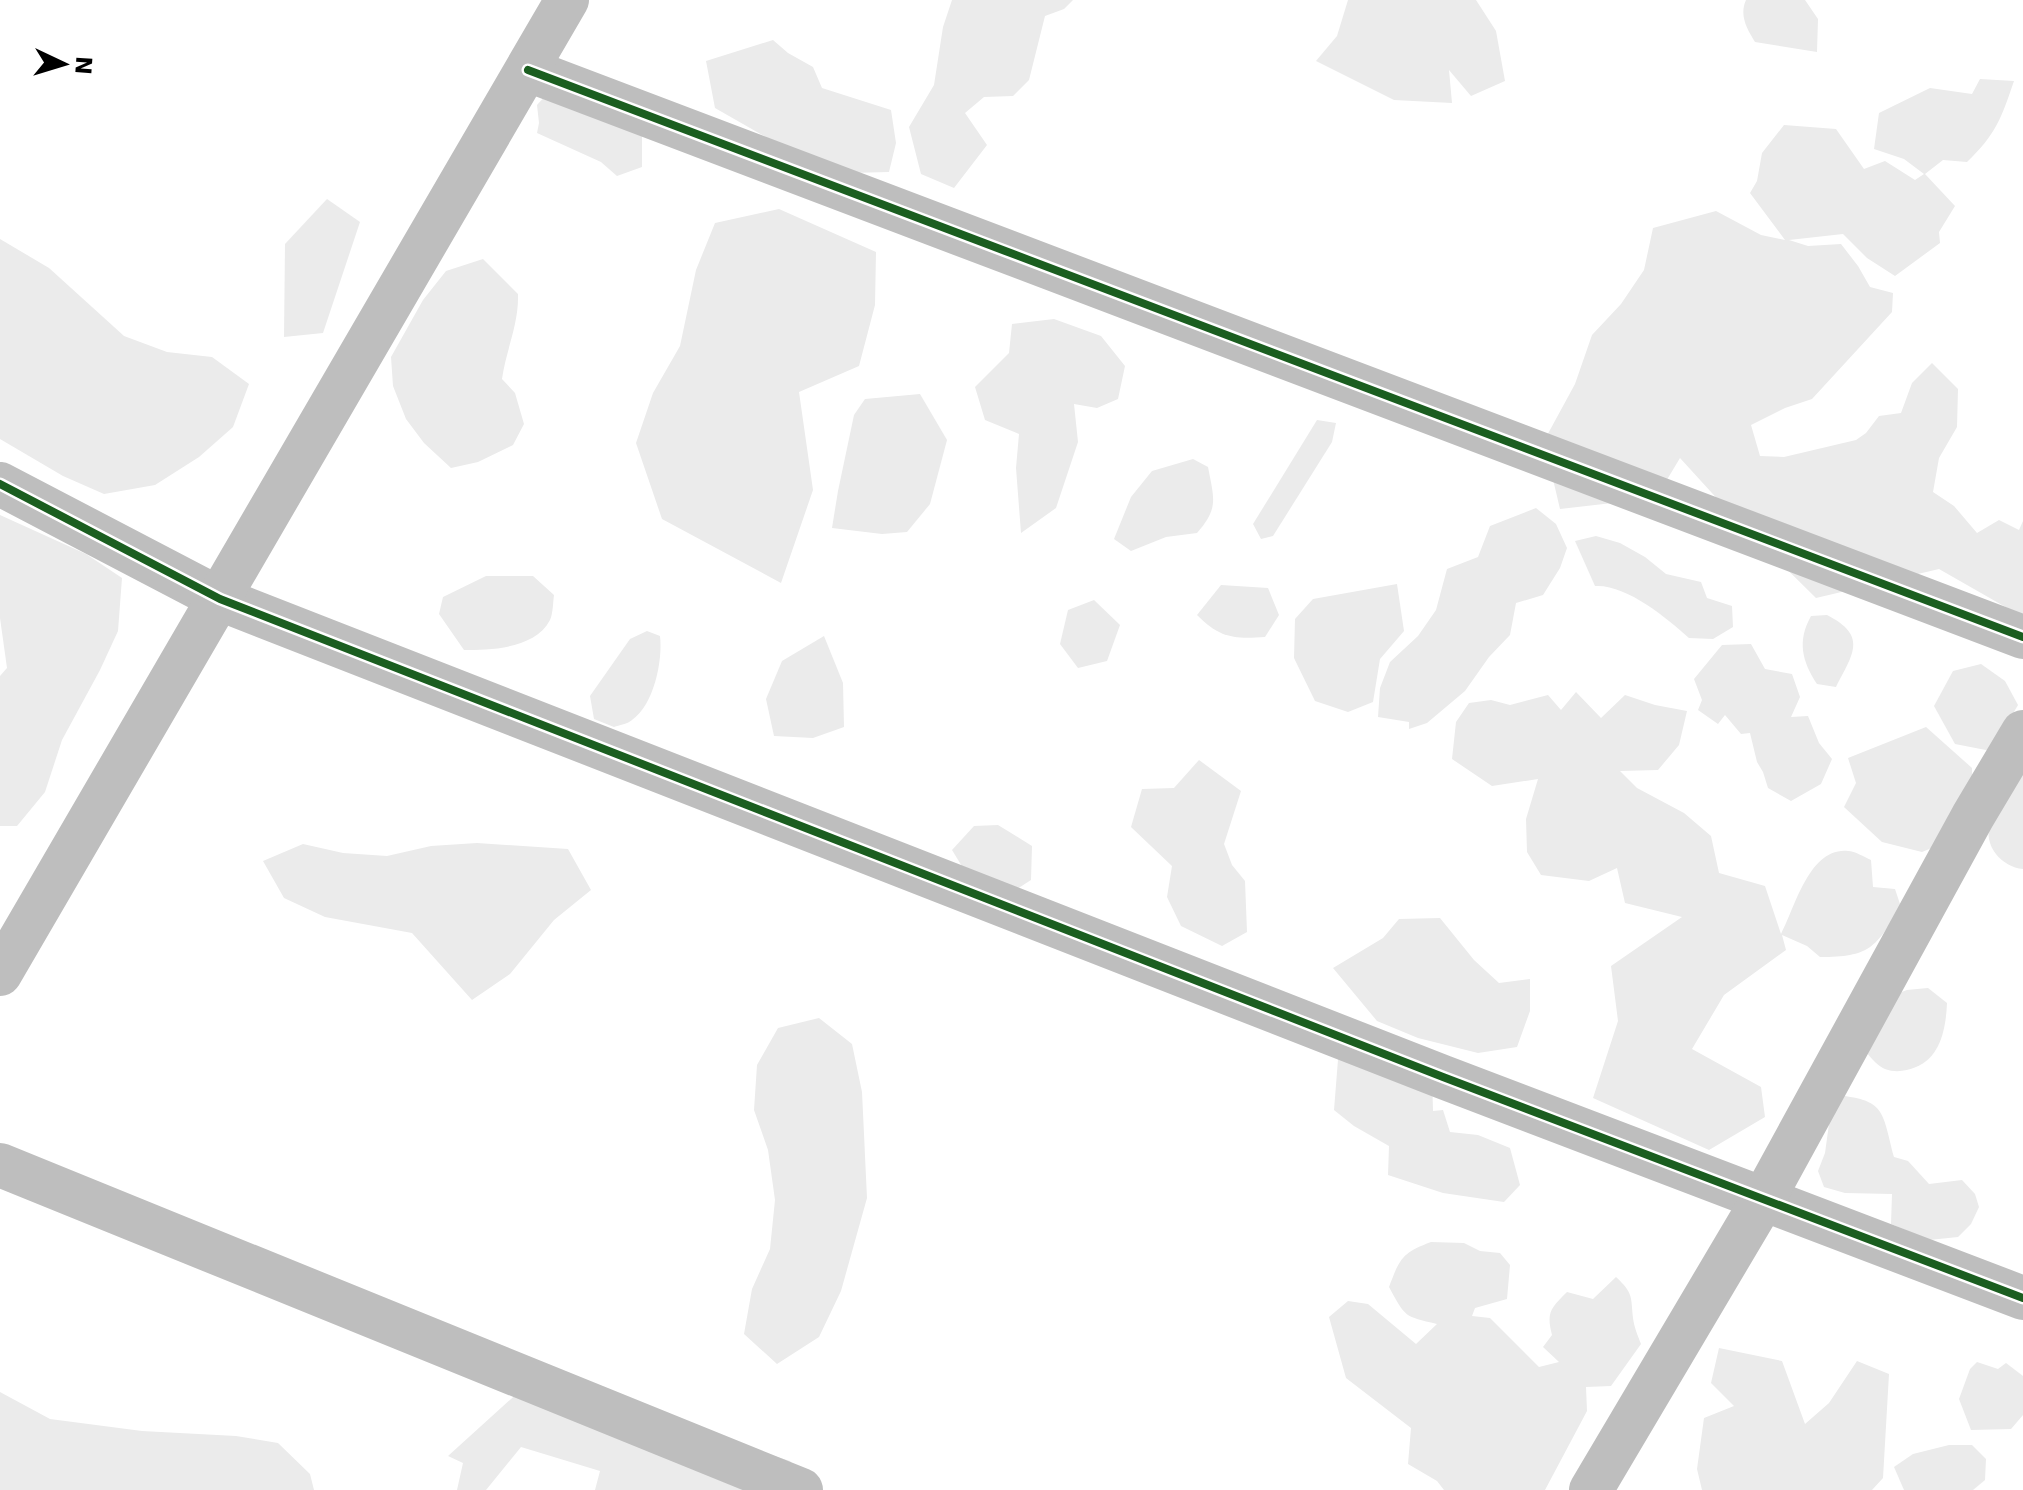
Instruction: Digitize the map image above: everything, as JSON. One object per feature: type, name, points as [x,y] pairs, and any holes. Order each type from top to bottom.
[{"type":"street","points":[[0,974],[567,0]]},
{"type":"street","points":[[528,70],[2023,637]]},
{"type":"street","points":[[0,484],[220,599],[1443,1077],[2023,1298]]},
{"type":"street","points":[[1591,1490],[1764,1198],[1973,816],[2023,732]]},
{"type":"street","points":[[0,1165],[801,1490]]},
{"type":"shaded area","points":[[952,0],[1073,0],[1064,9],[1045,16],[1029,80],[1013,96],[984,97],[965,113],[987,145],[954,188],[921,174],[909,127],[934,85],[943,27]]},
{"type":"shaded area","points":[[1348,0],[1476,0],[1496,31],[1505,81],[1471,96],[1449,70],[1452,103],[1394,100],[1316,61],[1337,36]]},
{"type":"shaded area","points":[[1746,0],[1805,0],[1818,19],[1817,52],[1755,42],[1744,16]]},
{"type":"shaded area","points":[[773,40],[813,67],[822,88],[891,110],[896,143],[889,172],[849,173],[785,148],[715,108],[706,61]]},
{"type":"shaded area","points":[[1980,79],[2014,81],[1996,125],[1977,152],[1967,162],[1943,160],[1925,174],[1955,206],[1939,232],[1940,243],[1895,276],[1867,258],[1843,234],[1789,240],[1808,246],[1841,244],[1870,287],[1893,293],[1892,312],[1812,399],[1751,425],[1760,456],[1784,457],[1856,440],[1879,416],[1901,413],[1912,383],[1932,363],[1958,389],[1957,427],[1939,458],[1933,492],[1954,506],[1977,533],[1999,520],[2019,530],[2023,521],[2023,617],[1939,569],[1816,598],[1732,515],[1680,458],[1656,498],[1560,509],[1544,441],[1575,384],[1592,335],[1621,304],[1644,270],[1653,228],[1716,211],[1761,235],[1785,240],[1750,193],[1757,181],[1762,153],[1784,125],[1836,129],[1864,169],[1885,161],[1915,180],[1924,174],[1904,159],[1874,149],[1879,113],[1930,88],[1972,94]]},
{"type":"shaded area","points":[[548,93],[642,129],[642,167],[617,176],[601,162],[537,133],[537,105]]},
{"type":"shaded area","points":[[327,199],[360,222],[323,333],[284,337],[285,244]]},
{"type":"shaded area","points":[[779,209],[876,252],[875,305],[859,366],[799,392],[813,490],[781,583],[662,519],[636,443],[653,393],[680,346],[696,270],[715,223]]},
{"type":"shaded area","points":[[0,239],[49,268],[124,336],[167,352],[212,357],[249,384],[233,427],[199,457],[155,485],[104,494],[63,476],[0,439]]},
{"type":"shaded area","points":[[483,259],[518,294],[502,379],[515,393],[524,424],[513,445],[478,462],[451,468],[424,443],[406,419],[393,386],[391,357],[423,300],[446,271]]},
{"type":"shaded area","points":[[1054,319],[1101,336],[1125,366],[1118,399],[1097,408],[1074,404],[1078,442],[1056,508],[1021,533],[1016,468],[1019,434],[985,420],[975,387],[1009,353],[1012,324]]},
{"type":"shaded area","points":[[920,394],[947,440],[930,504],[907,532],[882,534],[832,528],[854,415],[865,399]]},
{"type":"shaded area","points":[[1317,420],[1336,423],[1332,442],[1273,536],[1261,539],[1253,524]]},
{"type":"shaded area","points":[[1193,459],[1208,467],[1213,495],[1212,510],[1197,533],[1166,537],[1131,551],[1114,539],[1131,497],[1152,471]]},
{"type":"shaded area","points":[[1536,508],[1556,524],[1567,548],[1560,568],[1543,595],[1516,603],[1510,635],[1489,657],[1465,691],[1427,723],[1409,729],[1409,722],[1378,717],[1380,688],[1390,662],[1418,636],[1436,610],[1447,569],[1478,557],[1490,526]]},
{"type":"shaded area","points":[[0,515],[86,554],[122,578],[118,631],[62,740],[45,792],[17,826],[0,826],[0,676],[7,668],[0,618]]},
{"type":"shaded area","points":[[1596,536],[1620,543],[1666,574],[1701,582],[1707,598],[1732,606],[1733,627],[1713,639],[1689,638],[1633,596],[1620,590],[1595,586],[1575,541]]},
{"type":"shaded area","points":[[486,576],[533,576],[554,595],[551,617],[543,630],[511,646],[464,650],[439,614],[443,597]]},
{"type":"shaded area","points":[[1397,584],[1404,631],[1380,659],[1373,702],[1348,712],[1315,701],[1294,658],[1295,619],[1313,599]]},
{"type":"shaded area","points":[[1221,585],[1268,588],[1279,615],[1265,637],[1244,638],[1220,633],[1197,615]]},
{"type":"shaded area","points":[[1094,600],[1120,625],[1107,661],[1078,668],[1060,644],[1068,610]]},
{"type":"shaded area","points":[[1827,615],[1848,630],[1853,646],[1848,665],[1836,687],[1817,684],[1803,651],[1804,634],[1811,616]]},
{"type":"shaded area","points":[[647,631],[660,636],[661,646],[655,681],[646,704],[630,721],[614,727],[594,719],[590,696],[630,639]]},
{"type":"shaded area","points":[[824,636],[843,683],[844,727],[813,738],[774,736],[766,699],[782,661]]},
{"type":"shaded area","points":[[1751,644],[1765,669],[1792,674],[1800,697],[1791,717],[1808,716],[1819,743],[1832,759],[1821,784],[1791,801],[1768,788],[1750,733],[1741,734],[1725,715],[1718,724],[1698,710],[1702,700],[1694,679],[1722,645]]},
{"type":"shaded area","points":[[1981,664],[2005,681],[2018,705],[1991,751],[1955,744],[1934,706],[1953,671]]},
{"type":"shaded area","points":[[1576,692],[1601,718],[1625,695],[1687,711],[1679,745],[1658,770],[1620,771],[1637,788],[1684,813],[1711,836],[1719,873],[1765,886],[1781,934],[1805,881],[1823,859],[1834,852],[1851,851],[1871,860],[1873,887],[1895,889],[1901,907],[1877,941],[1861,952],[1850,955],[1820,957],[1807,946],[1782,935],[1786,950],[1724,995],[1692,1049],[1761,1087],[1765,1117],[1709,1150],[1593,1098],[1618,1021],[1611,966],[1682,917],[1625,903],[1617,868],[1589,881],[1541,875],[1527,852],[1526,819],[1538,779],[1492,786],[1452,759],[1456,722],[1469,703],[1491,700],[1510,705],[1548,695],[1561,710]]},
{"type":"shaded area","points":[[1926,727],[1972,768],[1973,816],[1939,845],[1922,852],[1882,842],[1844,807],[1856,783],[1848,758]]},
{"type":"shaded area","points":[[1199,760],[1241,791],[1224,844],[1232,865],[1245,881],[1247,932],[1222,946],[1181,926],[1167,897],[1172,866],[1131,827],[1142,789],[1174,788]]},
{"type":"shaded area","points":[[2023,763],[2023,869],[2001,860],[1989,840],[1989,832],[1997,808]]},
{"type":"shaded area","points":[[998,825],[1032,846],[1031,880],[1017,889],[974,886],[952,850],[974,826]]},
{"type":"shaded area","points":[[477,843],[568,849],[591,890],[554,920],[510,974],[472,1000],[412,933],[325,917],[284,898],[263,861],[303,844],[343,853],[387,856],[431,846]]},
{"type":"shaded area","points":[[1440,918],[1474,960],[1499,983],[1530,979],[1530,1011],[1517,1047],[1478,1053],[1418,1038],[1377,1021],[1333,968],[1383,938],[1399,919]]},
{"type":"shaded area","points":[[1928,988],[1947,1003],[1937,1049],[1924,1062],[1912,1068],[1897,1071],[1882,1068],[1866,1052],[1886,998],[1907,990]]},
{"type":"shaded area","points":[[819,1018],[852,1044],[862,1092],[867,1198],[841,1291],[819,1337],[777,1364],[744,1334],[752,1289],[770,1249],[775,1200],[768,1150],[754,1110],[757,1065],[778,1028]]},
{"type":"shaded area","points":[[1339,1047],[1432,1075],[1433,1111],[1443,1110],[1450,1132],[1478,1135],[1510,1148],[1520,1185],[1504,1202],[1443,1193],[1388,1175],[1389,1146],[1354,1126],[1334,1110]]},
{"type":"shaded area","points":[[1833,1095],[1863,1100],[1879,1110],[1894,1157],[1908,1161],[1929,1184],[1962,1180],[1975,1194],[1979,1207],[1971,1224],[1958,1237],[1929,1240],[1891,1224],[1892,1194],[1845,1193],[1824,1187],[1818,1171],[1825,1153]]},
{"type":"shaded area","points":[[1431,1242],[1464,1243],[1480,1251],[1500,1253],[1510,1265],[1507,1299],[1475,1308],[1472,1316],[1490,1318],[1539,1367],[1559,1362],[1543,1347],[1552,1335],[1551,1311],[1567,1292],[1593,1299],[1616,1277],[1628,1291],[1641,1344],[1611,1386],[1586,1387],[1587,1411],[1545,1490],[1444,1490],[1437,1481],[1408,1464],[1411,1428],[1346,1378],[1329,1317],[1348,1301],[1368,1304],[1416,1344],[1437,1324],[1407,1314],[1389,1287],[1403,1258]]},
{"type":"shaded area","points":[[1719,1348],[1782,1361],[1805,1424],[1829,1403],[1857,1361],[1889,1374],[1883,1478],[1872,1490],[1702,1490],[1697,1469],[1704,1418],[1734,1406],[1711,1383]]},
{"type":"shaded area","points":[[1977,1362],[1998,1369],[2006,1363],[2023,1376],[2023,1415],[2011,1429],[1971,1430],[1959,1399],[1970,1369]]},
{"type":"shaded area","points":[[544,1369],[653,1417],[790,1461],[811,1490],[595,1490],[600,1471],[521,1447],[486,1490],[457,1490],[463,1463],[448,1456]]},
{"type":"shaded area","points":[[0,1392],[50,1419],[142,1431],[236,1436],[278,1443],[310,1474],[314,1490],[0,1490]]},
{"type":"shaded area","points":[[1949,1445],[1972,1445],[1986,1459],[1985,1480],[1973,1490],[1904,1490],[1894,1467],[1913,1454]]},
{"type":"cycle path","points":[[528,70],[2023,637]]},
{"type":"cycle path","points":[[0,484],[220,599],[1443,1077],[2023,1298]]}]
